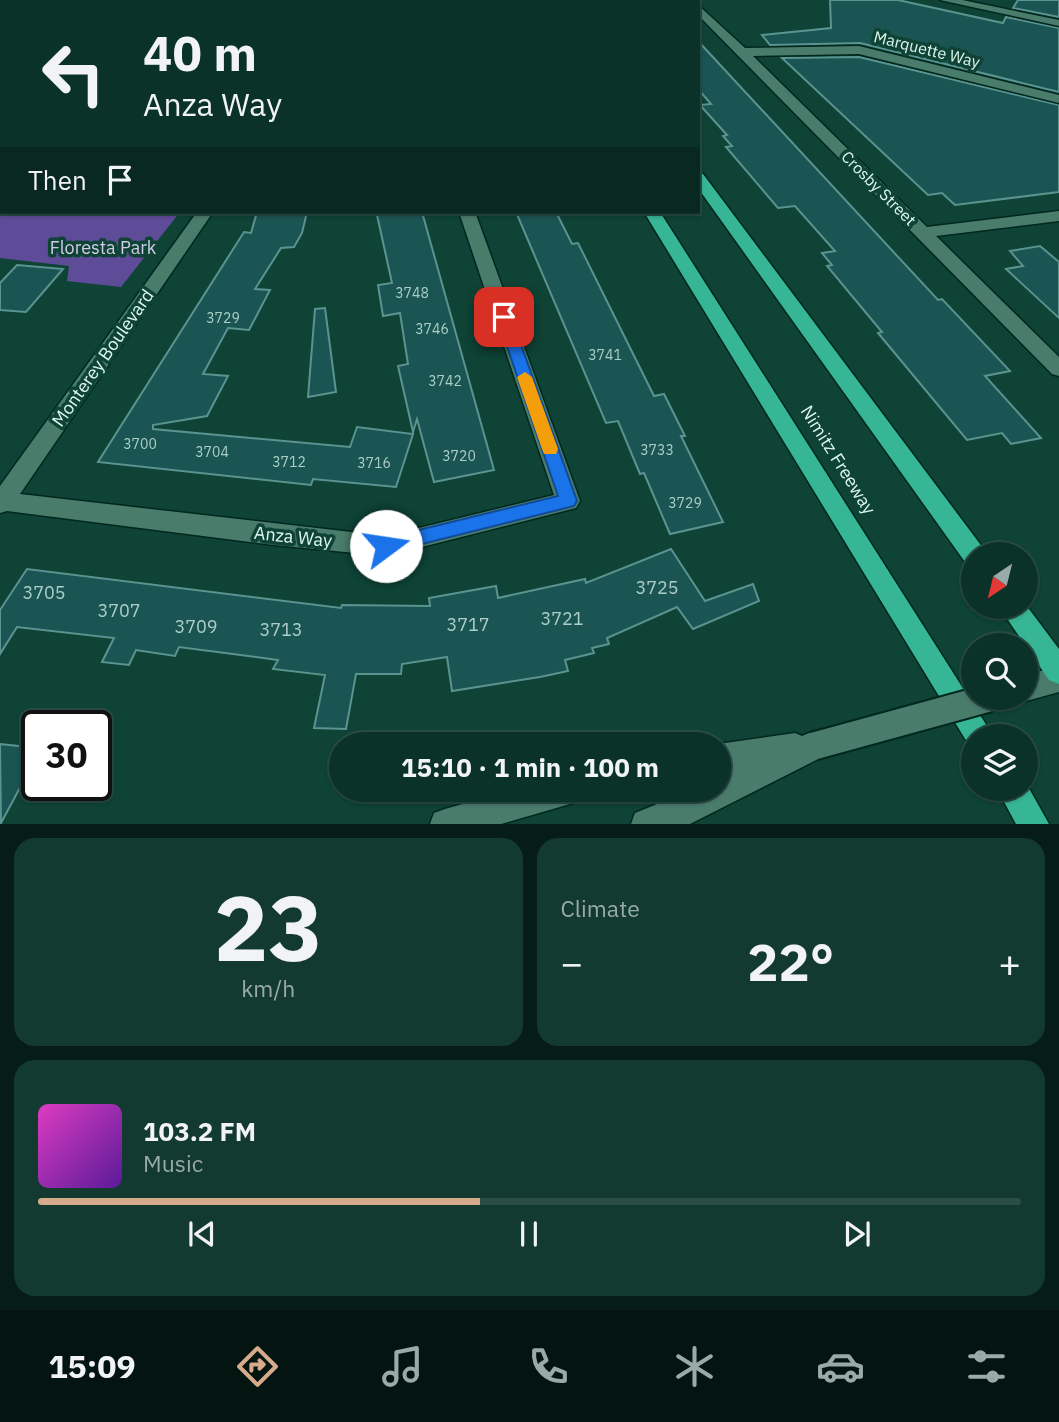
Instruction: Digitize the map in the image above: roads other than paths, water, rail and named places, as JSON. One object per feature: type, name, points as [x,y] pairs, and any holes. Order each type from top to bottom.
[{"type":"highway","points":[[700,180],[965,542]]},
{"type":"highway","name":"Nimitz Freeway","points":[[653,214],[972,724]]},
{"type":"highway","points":[[1022,620],[1059,671]]},
{"type":"highway","points":[[1020,801],[1034,824]]},
{"type":"street","points":[[946,0],[970,2],[1059,23]]},
{"type":"street","name":"Crosby Street","points":[[700,10],[1059,369]]},
{"type":"street","name":"Marquette Way","points":[[743,52],[859,50],[1059,99]]},
{"type":"street","name":"Monterey Boulevard","points":[[1,502],[204,214]]},
{"type":"street","name":"Anza Way","points":[[1,502],[386,546],[568,501],[468,214]]},
{"type":"street","points":[[923,233],[1059,216]]},
{"type":"street","points":[[1038,685],[1059,679]]},
{"type":"street","points":[[731,756],[814,746],[961,706]]},
{"type":"street","points":[[646,824],[676,814],[814,746]]},
{"type":"street","points":[[445,824],[524,802]]},
{"type":"park label","name":"Floresta Park","points":[[103,248]]}]
